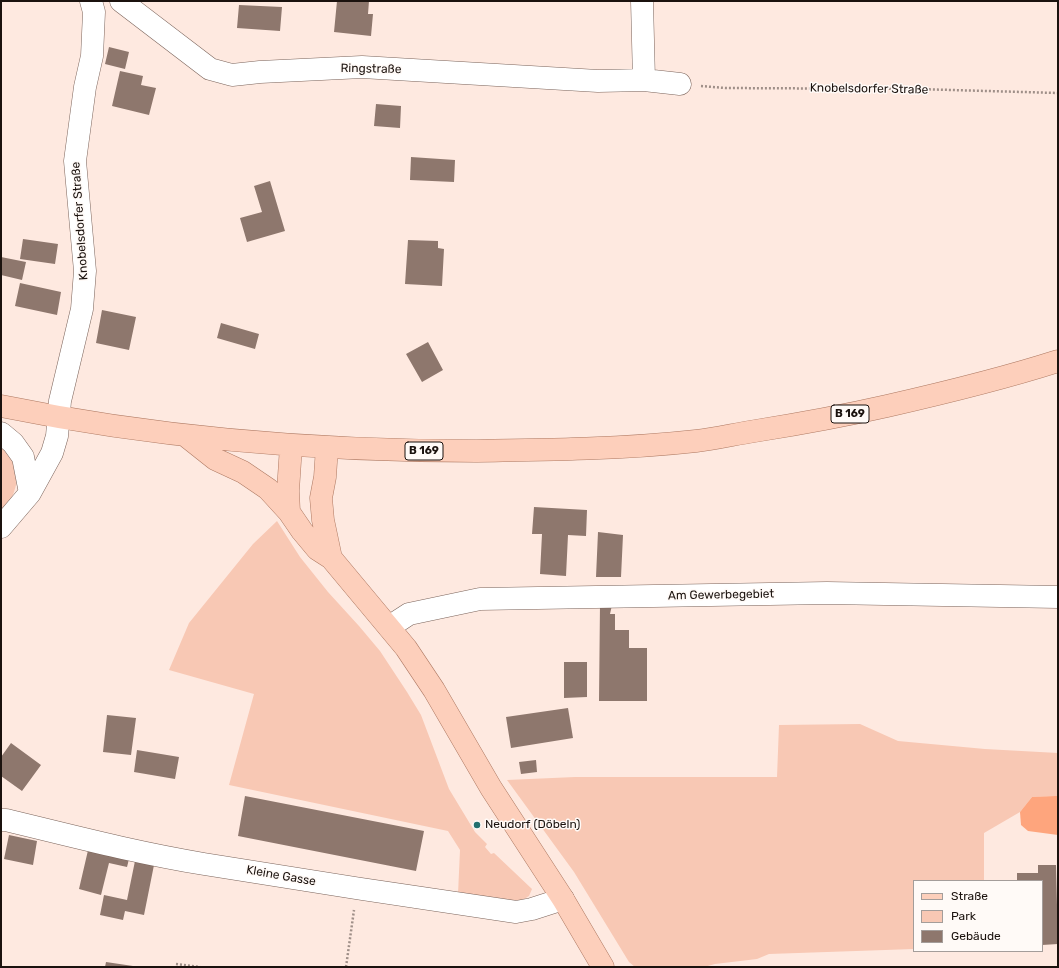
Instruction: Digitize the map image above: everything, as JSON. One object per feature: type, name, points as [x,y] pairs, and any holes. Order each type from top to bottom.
[{"type":"main road","name":"B 169","points":[[1,406],[59,417],[186,436],[291,446],[418,451],[553,450],[697,441],[836,417],[929,396],[1058,361]]},
{"type":"main road","points":[[186,436],[215,459],[243,472],[268,489],[289,512],[302,531],[317,548],[331,558],[406,648],[434,690],[490,788],[563,899],[603,967]]},
{"type":"main road","points":[[289,512],[288,491],[291,446]]},
{"type":"main road","points":[[327,447],[325,477],[321,498],[323,520],[331,558]]},
{"type":"street","name":"Knobelsdorfer Straße","points":[[1,527],[30,493],[52,453],[57,436],[62,393],[82,309],[85,271],[75,161],[85,87],[92,56],[94,12],[91,1]]},
{"type":"street","name":"Ringstraße","points":[[121,1],[210,69],[232,75],[260,72],[362,68],[598,81],[644,80],[680,84]]},
{"type":"street","points":[[642,1],[644,80]]},
{"type":"street","points":[[1,433],[13,443],[23,457],[30,493]]},
{"type":"street","name":"Am Gewerbegebiet","points":[[389,627],[409,614],[480,599],[827,593],[1058,597]]},
{"type":"street","name":"Kleine Gasse","points":[[1,820],[110,845],[204,864],[357,889],[516,912],[532,909],[563,899]]},
{"type":"path","name":"Knobelsdorfer Straße","points":[[680,84],[725,88],[916,89],[1058,93]]},
{"type":"path","points":[[346,967],[357,889]]},
{"type":"path","points":[[176,964],[200,967]]},
{"type":"green space","points":[[1,441],[20,468],[12,498],[1,514]]},
{"type":"green space","points":[[277,521],[300,557],[328,592],[380,651],[421,715],[449,789],[475,832],[487,844],[485,847],[491,854],[494,853],[532,889],[529,896],[519,902],[458,894],[460,850],[448,831],[229,785],[254,694],[169,670],[189,623],[253,544]]},
{"type":"green space","points":[[860,724],[898,741],[985,749],[1058,753],[1058,796],[1032,797],[1020,812],[984,833],[984,880],[913,880],[913,949],[769,954],[757,959],[715,964],[704,967],[635,967],[629,962],[574,872],[507,780],[575,777],[777,777],[779,725]]},
{"type":"shaded area","points":[[1058,796],[1058,835],[1028,831],[1021,825],[1020,812],[1032,797]]},
{"type":"building","points":[[337,1],[369,1],[368,14],[373,14],[371,36],[334,32]]},
{"type":"building","points":[[239,5],[282,7],[280,31],[237,28]]},
{"type":"building","points":[[109,47],[129,52],[125,69],[105,64]]},
{"type":"building","points":[[120,71],[143,76],[141,85],[156,88],[149,115],[112,106]]},
{"type":"building","points":[[376,104],[401,106],[400,128],[374,126]]},
{"type":"building","points":[[411,157],[455,160],[454,182],[410,180]]},
{"type":"building","points":[[270,181],[285,231],[247,242],[240,218],[262,212],[254,186]]},
{"type":"building","points":[[23,239],[58,244],[55,264],[20,259]]},
{"type":"building","points":[[408,240],[438,241],[438,248],[444,249],[442,286],[405,284]]},
{"type":"building","points":[[1,257],[26,262],[22,280],[1,275]]},
{"type":"building","points":[[20,283],[61,292],[57,315],[15,306]]},
{"type":"building","points":[[102,310],[136,317],[129,350],[96,343]]},
{"type":"building","points":[[221,323],[259,334],[255,349],[217,338]]},
{"type":"building","points":[[428,342],[443,370],[422,382],[406,354]]},
{"type":"building","points":[[534,507],[587,510],[586,536],[568,535],[566,576],[540,574],[542,534],[532,534]]},
{"type":"building","points":[[598,532],[623,535],[621,577],[596,577]]},
{"type":"building","points":[[600,604],[612,605],[610,614],[615,614],[615,630],[629,630],[629,648],[647,648],[647,701],[599,701]]},
{"type":"building","points":[[564,662],[587,662],[587,697],[564,698]]},
{"type":"building","points":[[568,708],[573,738],[511,748],[506,717]]},
{"type":"building","points":[[107,715],[136,718],[131,755],[103,752]]},
{"type":"building","points":[[11,743],[41,765],[22,791],[1,776],[1,757]]},
{"type":"building","points":[[137,750],[179,757],[175,779],[134,772]]},
{"type":"building","points":[[536,760],[537,772],[521,774],[519,762]]},
{"type":"building","points":[[245,796],[424,831],[416,871],[238,836]]},
{"type":"building","points":[[9,835],[37,841],[33,865],[4,859]]},
{"type":"building","points":[[89,846],[130,855],[127,867],[109,863],[101,895],[79,889]]},
{"type":"building","points":[[135,861],[154,865],[144,915],[125,911],[123,920],[100,915],[104,895],[127,900]]},
{"type":"building","points":[[1038,865],[1056,865],[1058,944],[1043,945],[1043,880],[1017,880],[1017,873],[1038,873]]},
{"type":"building","points":[[106,962],[133,966],[105,967]]},
{"type":"place","name":"Neudorf (Döbeln)","points":[[477,825]]}]
